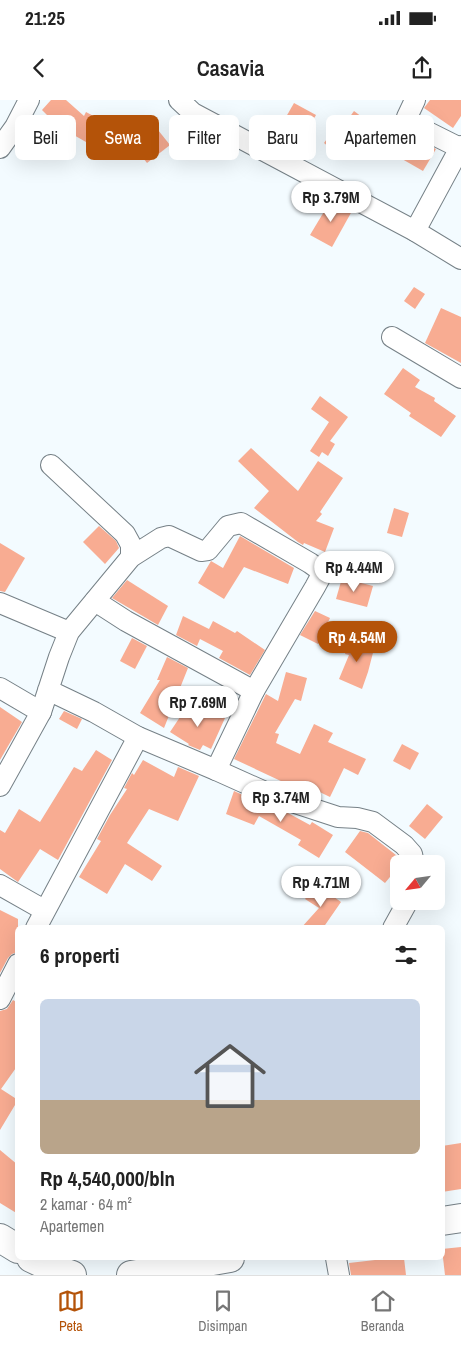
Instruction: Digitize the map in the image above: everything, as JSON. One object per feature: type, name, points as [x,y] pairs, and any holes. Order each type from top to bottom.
[{"type":"highway","points":[[445,1221],[461,1218]]},
{"type":"highway","points":[[0,1238],[15,1247]]},
{"type":"highway","points":[[35,1260],[72,1275]]},
{"type":"highway","points":[[131,1275],[218,1260]]},
{"type":"street","points":[[0,148],[29,100]]},
{"type":"street","points":[[179,100],[193,113],[415,231],[461,259]]},
{"type":"street","points":[[414,100],[407,117],[412,124],[461,147],[415,231]]},
{"type":"street","points":[[392,338],[461,378]]},
{"type":"street","points":[[51,465],[125,534],[131,545],[131,557]]},
{"type":"street","points":[[0,786],[41,712],[69,632],[131,557],[161,538],[168,536],[201,551],[208,550],[228,526],[241,523],[321,571],[321,576],[254,691],[216,770]]},
{"type":"street","points":[[95,601],[148,633],[254,691]]},
{"type":"street","points":[[0,603],[69,632]]},
{"type":"street","points":[[0,688],[41,712]]},
{"type":"street","points":[[48,690],[94,712],[138,737],[274,796],[338,817],[357,818],[373,822],[404,846],[412,855]]},
{"type":"street","points":[[0,885],[40,919],[138,737]]},
{"type":"street","points":[[395,925],[403,910]]},
{"type":"street","points":[[0,999],[15,970]]},
{"type":"street","points":[[336,1260],[340,1275]]},
{"type":"building","points":[[51,100],[66,100],[84,116],[86,112],[92,115],[86,115],[86,142],[76,136],[76,115],[47,115],[42,110]]},
{"type":"building","points":[[430,100],[461,100],[461,116],[453,128],[424,108]]},
{"type":"building","points":[[294,103],[316,115],[287,115]]},
{"type":"building","points":[[354,111],[359,115],[351,115]]},
{"type":"building","points":[[159,131],[169,144],[159,154]]},
{"type":"building","points":[[404,160],[430,160],[423,171]]},
{"type":"building","points":[[331,200],[352,211],[332,247],[310,235]]},
{"type":"building","points":[[414,287],[425,294],[415,309],[404,301]]},
{"type":"building","points":[[441,308],[461,317],[461,363],[425,343]]},
{"type":"building","points":[[403,368],[420,380],[415,387],[435,398],[434,401],[456,416],[441,437],[409,416],[411,413],[384,394]]},
{"type":"building","points":[[320,396],[348,417],[330,441],[335,444],[328,456],[322,452],[319,457],[310,451],[329,422],[311,409]]},
{"type":"building","points":[[251,448],[298,491],[318,461],[343,478],[316,521],[334,528],[325,552],[298,542],[254,508],[269,491],[238,461]]},
{"type":"building","points":[[394,508],[409,513],[402,537],[387,533]]},
{"type":"building","points":[[99,526],[116,541],[119,548],[105,564],[83,542]]},
{"type":"building","points":[[240,536],[294,568],[288,584],[244,567],[224,599],[198,583],[211,561],[223,568]]},
{"type":"building","points":[[0,543],[25,558],[5,592],[0,591]]},
{"type":"building","points":[[342,578],[373,586],[367,607],[336,599]]},
{"type":"building","points":[[127,580],[168,606],[158,625],[112,598]]},
{"type":"building","points":[[315,611],[330,618],[318,644],[300,635]]},
{"type":"building","points":[[183,616],[209,629],[213,621],[235,633],[237,631],[265,650],[250,675],[219,658],[223,651],[200,639],[197,646],[176,635]]},
{"type":"building","points":[[132,638],[147,646],[135,669],[120,661]]},
{"type":"building","points":[[350,638],[375,645],[362,689],[339,679],[349,655],[345,654]]},
{"type":"building","points":[[167,657],[188,668],[164,728],[140,713],[160,680],[157,680]]},
{"type":"building","points":[[286,672],[307,678],[301,701],[295,699],[275,733],[279,734],[276,743],[300,754],[314,724],[333,733],[328,742],[366,759],[358,775],[344,768],[330,797],[301,783],[298,789],[234,759],[266,694],[278,701]]},
{"type":"building","points":[[188,705],[203,714],[205,709],[225,718],[211,749],[203,745],[200,750],[188,745],[170,732]]},
{"type":"building","points":[[0,707],[22,722],[0,760]]},
{"type":"building","points":[[64,711],[82,719],[77,729],[59,719]]},
{"type":"building","points":[[402,744],[419,753],[410,770],[393,761]]},
{"type":"building","points":[[96,750],[112,760],[58,860],[40,849],[18,882],[0,869],[0,830],[5,833],[19,809],[40,822],[74,767],[82,771]]},
{"type":"building","points":[[143,760],[174,777],[178,767],[199,776],[178,821],[149,809],[127,843],[162,866],[152,881],[125,864],[107,894],[79,877],[101,841],[97,839],[127,789],[124,788],[132,773],[134,775]]},
{"type":"building","points":[[234,791],[269,807],[288,813],[310,825],[312,822],[333,835],[319,858],[298,845],[301,840],[259,816],[254,825],[226,814]]},
{"type":"building","points":[[427,804],[443,817],[425,839],[409,826]]},
{"type":"building","points":[[360,831],[368,833],[396,855],[390,855],[390,877],[385,883],[345,852]]},
{"type":"building","points":[[316,884],[341,902],[325,925],[304,925],[319,908],[305,899]]},
{"type":"building","points":[[0,910],[18,919],[18,925],[15,925],[15,953],[8,958],[0,973]]},
{"type":"building","points":[[13,1000],[15,1001],[15,1069],[1,1089],[15,1098],[15,1105],[0,1130],[0,1011],[7,1009]]},
{"type":"building","points":[[461,1143],[461,1189],[445,1192],[445,1146]]},
{"type":"building","points":[[0,1150],[15,1162],[15,1212],[0,1203]]},
{"type":"building","points":[[461,1247],[461,1275],[445,1275],[443,1260],[445,1260],[445,1249]]},
{"type":"building","points":[[375,1260],[404,1260],[406,1275],[351,1275],[349,1263]]}]
